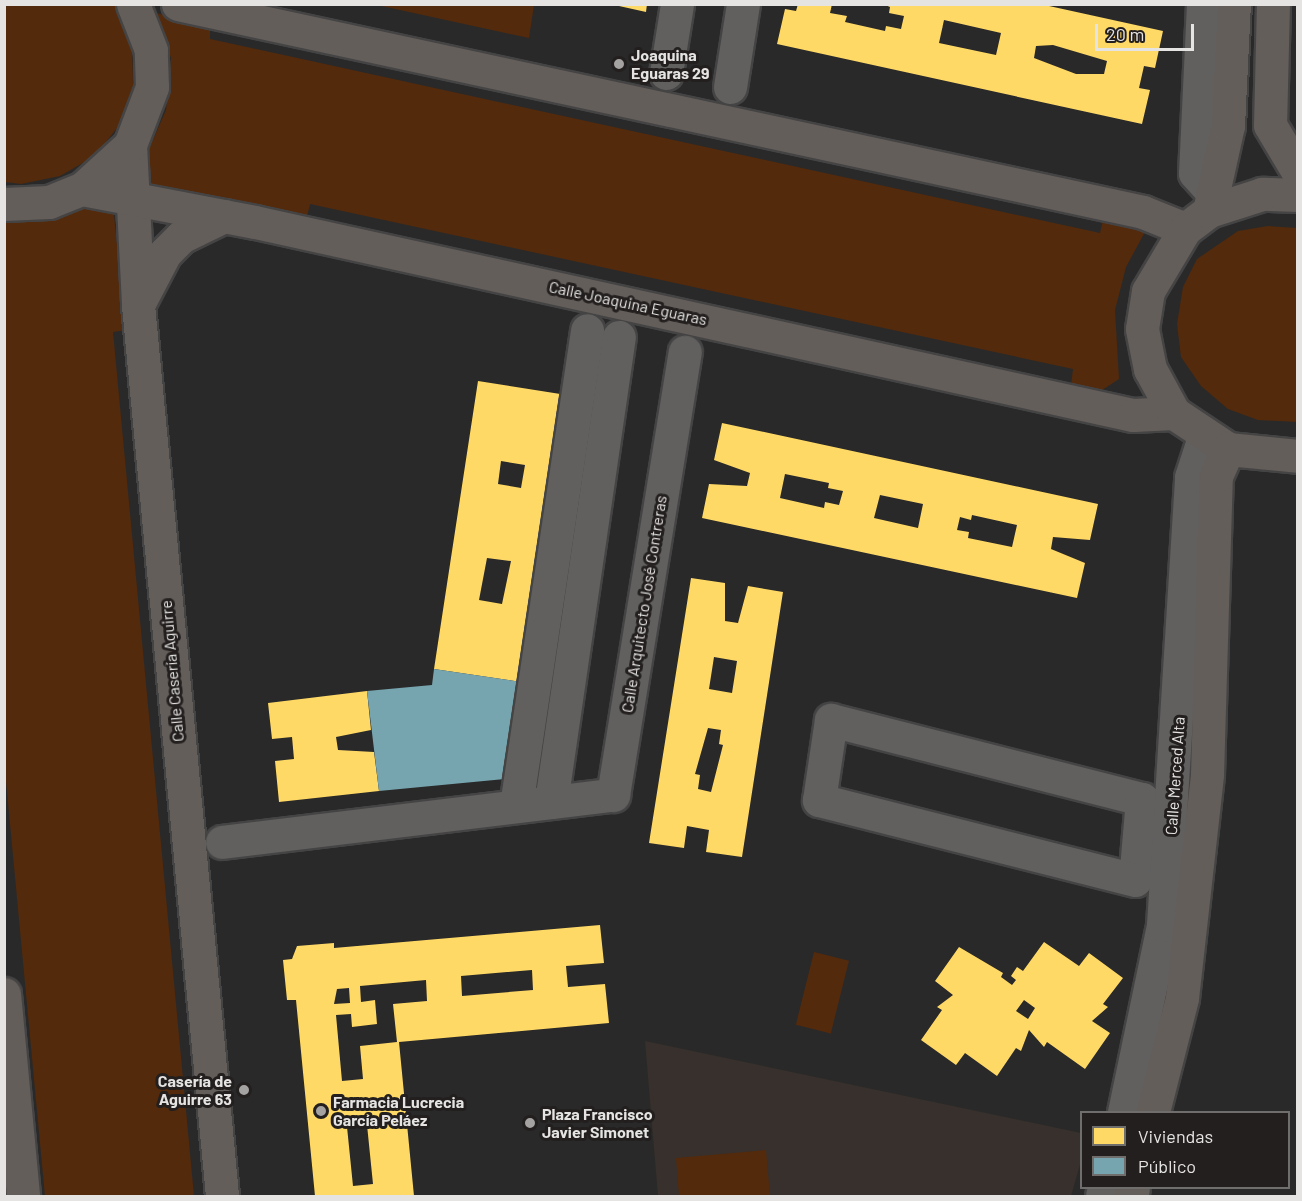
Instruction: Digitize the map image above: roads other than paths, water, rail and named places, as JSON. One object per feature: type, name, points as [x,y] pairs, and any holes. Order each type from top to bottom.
[{"type":"main road","points":[[4,204],[49,202],[82,189],[130,145],[152,87],[151,50],[133,4]]},
{"type":"main road","points":[[178,4],[1143,212],[1202,211],[1262,194],[1298,195]]},
{"type":"main road","points":[[1234,4],[1228,125],[1202,211],[1148,291],[1142,328],[1150,369],[1174,413],[1216,443],[1298,456]]},
{"type":"main road","points":[[1273,4],[1270,125],[1298,172]]},
{"type":"main road","name":"Calle Casería Aguirre","points":[[130,145],[138,305],[222,1197]]},
{"type":"main road","name":"Calle Joaquina Eguaras","points":[[82,189],[132,196],[1133,415],[1174,413]]},
{"type":"main road","points":[[138,305],[165,253],[181,237],[224,216]]},
{"type":"main road","name":"Calle Merced Alta","points":[[1153,1111],[1182,998],[1206,786],[1216,443]]},
{"type":"main road","points":[[4,993],[23,1197]]},
{"type":"street","points":[[666,73],[677,4]]},
{"type":"street","points":[[730,87],[743,4]]},
{"type":"street","points":[[1202,211],[1195,173],[1203,4]]},
{"type":"street","points":[[516,806],[587,330]]},
{"type":"street","points":[[551,802],[620,337]]},
{"type":"street","name":"Calle Arquitecto José Contreras","points":[[222,842],[613,795],[685,352]]},
{"type":"street","name":"Calle Merced Alta","points":[[1124,1111],[1163,925],[1191,477],[1216,443]]},
{"type":"street","points":[[831,720],[1142,799],[1135,880],[819,800],[831,720]]},
{"type":"place","name":"Joaquina Eguaras 29","points":[[619,64]]},
{"type":"place","name":"Casería de Aguirre 63","points":[[244,1090]]},
{"type":"place","name":"Farmacia Lucrecia García Peláez","points":[[321,1111]]},
{"type":"place","name":"Plaza Francisco Javier Simonet","points":[[530,1123]]}]
